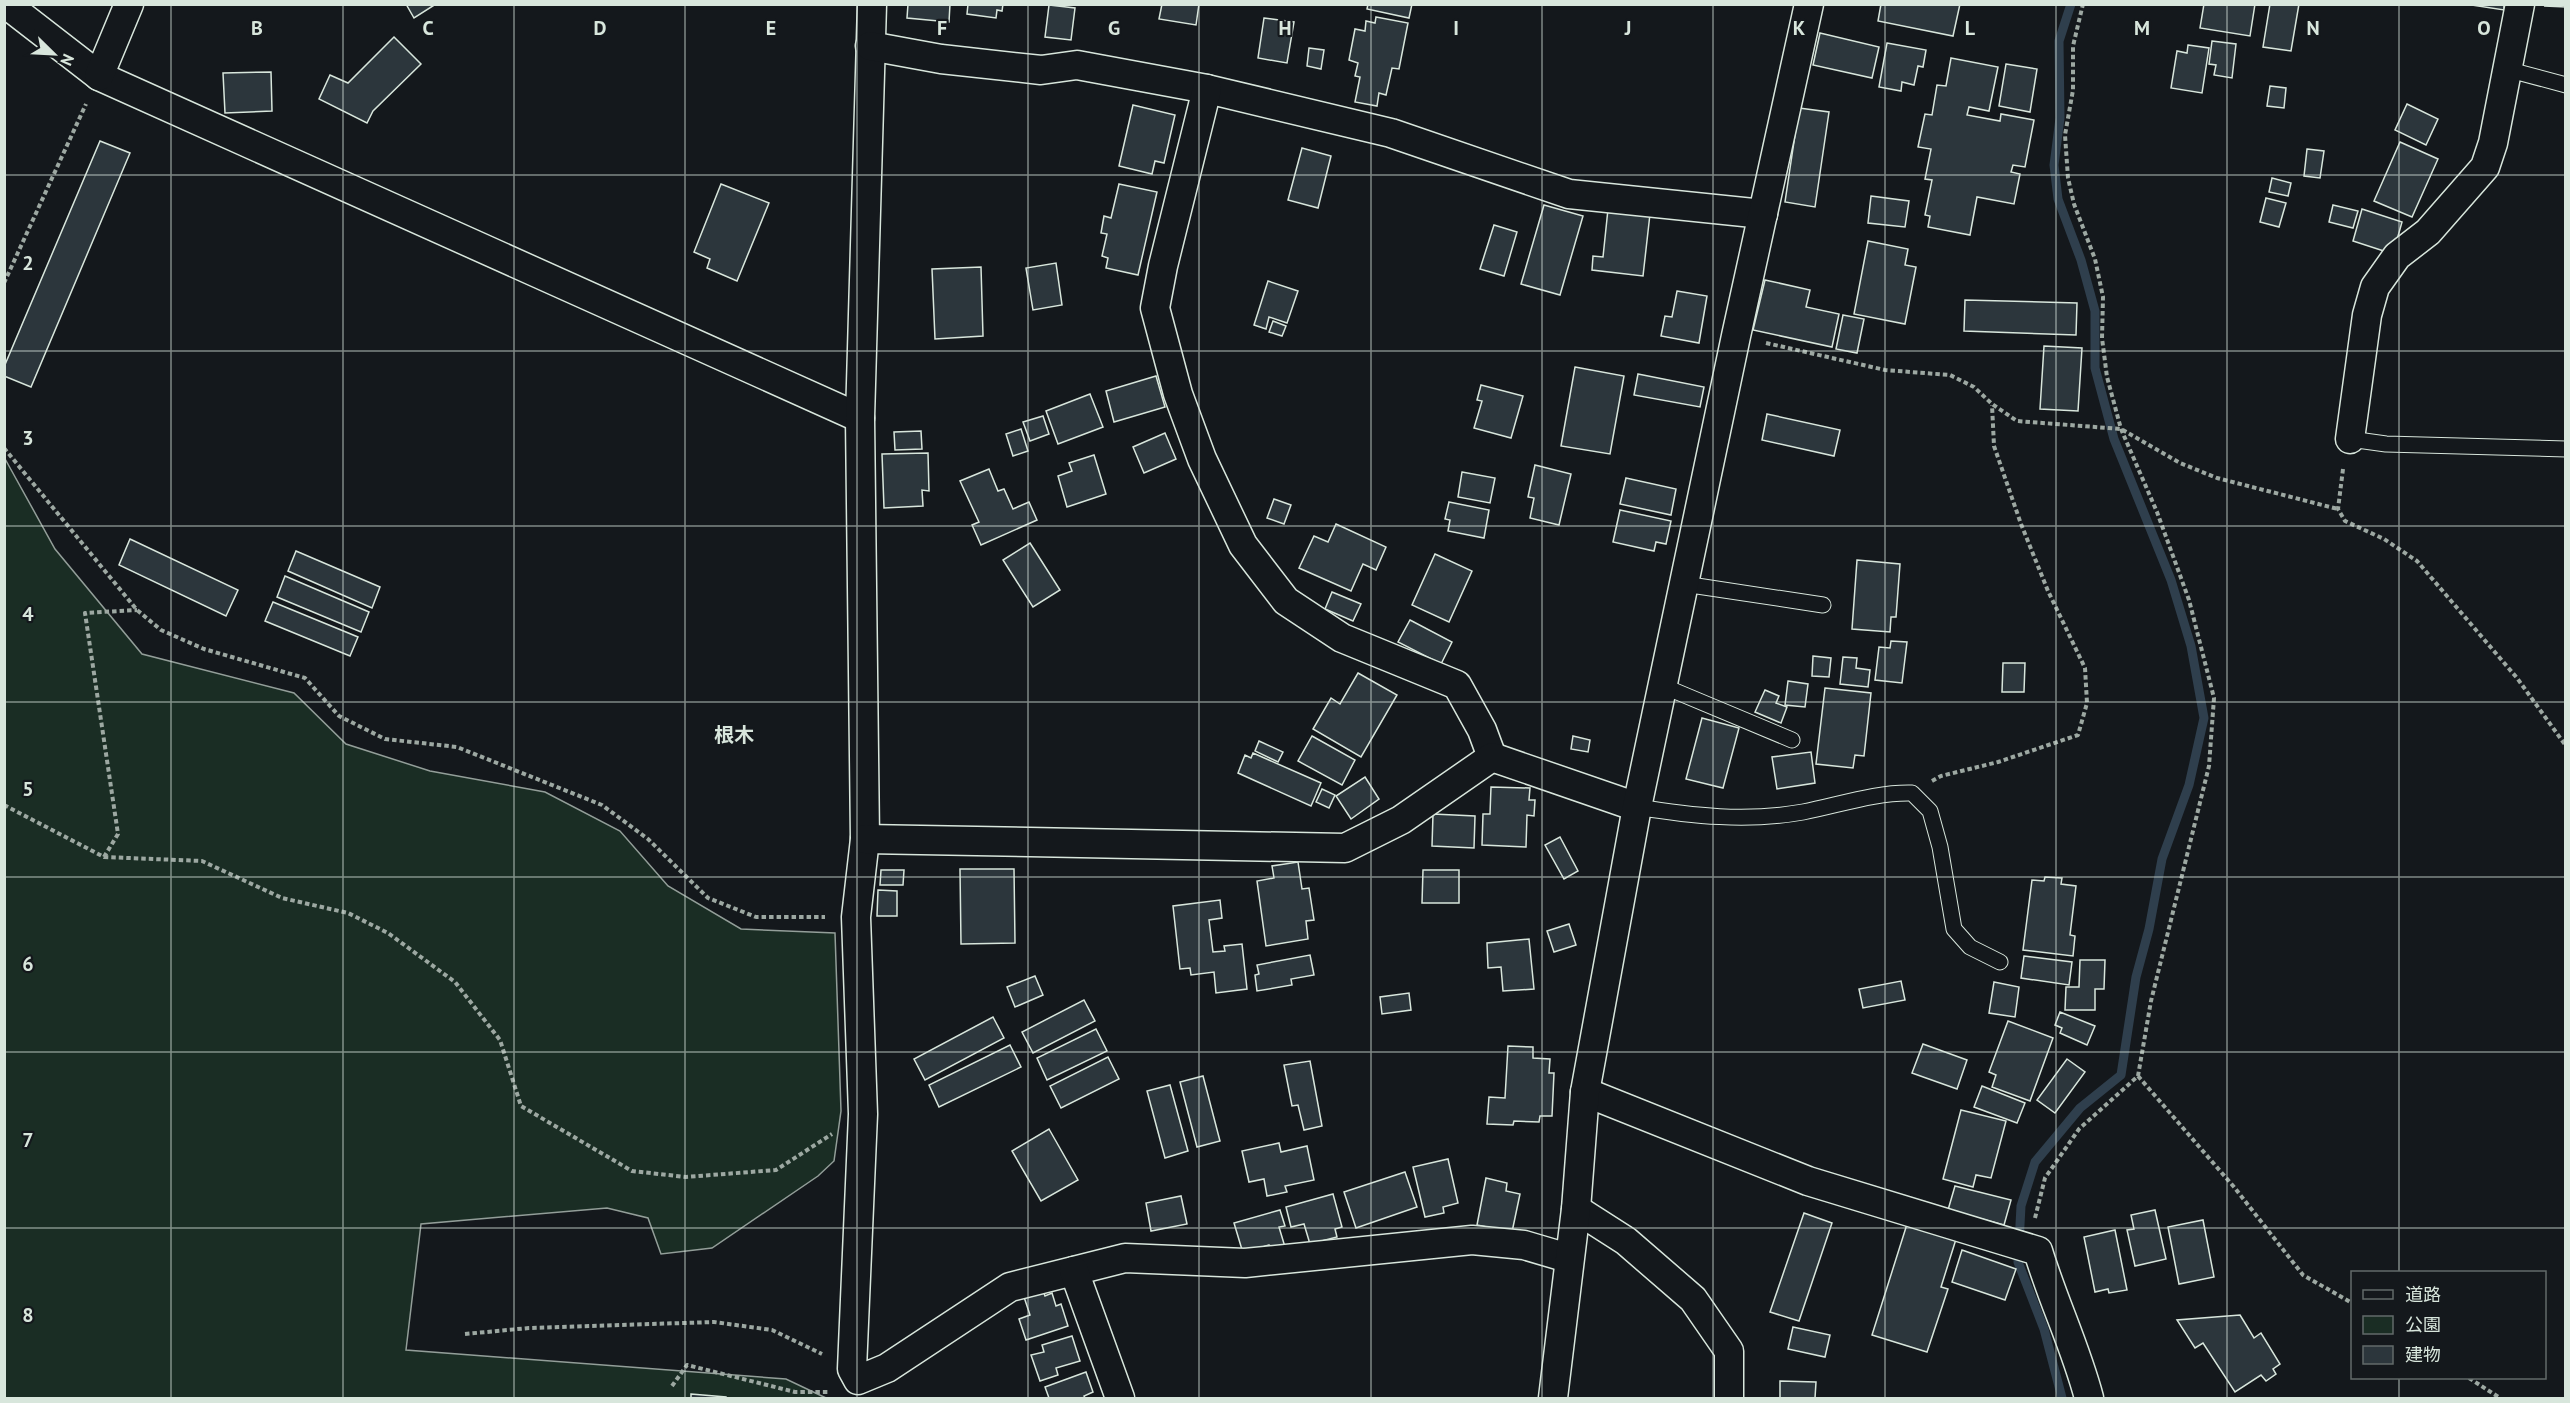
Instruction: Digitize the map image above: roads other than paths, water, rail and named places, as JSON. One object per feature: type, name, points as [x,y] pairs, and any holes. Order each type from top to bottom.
[{"type":"street","points":[[6,4],[99,76],[860,418]]},
{"type":"street","points":[[99,76],[129,4]]},
{"type":"street","points":[[872,4],[860,418],[865,839],[856,917],[863,1114],[855,1374],[887,1368],[1010,1287],[1125,1258],[1245,1263],[1472,1240],[1524,1245],[1568,1258]]},
{"type":"street","points":[[1553,1398],[1568,1258],[1576,1209],[1585,1092],[1637,807],[1736,336],[1809,4]]},
{"type":"street","points":[[2350,439],[2367,315],[2375,287],[2397,256],[2428,232],[2485,167],[2493,143],[2520,4]]},
{"type":"street","points":[[870,46],[941,59],[1041,70],[1077,65],[1208,89],[1391,133],[1569,194],[1763,214]]},
{"type":"street","points":[[1208,89],[1162,266],[1155,308],[1178,394],[1202,459],[1243,545],[1286,601],[1342,638],[1457,685],[1482,730],[1491,757]]},
{"type":"street","points":[[1491,757],[1637,807]]},
{"type":"street","points":[[865,839],[1345,849],[1401,820],[1491,757]]},
{"type":"street","points":[[1585,1092],[1808,1181],[2038,1251],[2080,1365],[2089,1398]]},
{"type":"street","points":[[1576,1209],[1626,1241],[1693,1299],[1729,1351],[1729,1398]]},
{"type":"street","points":[[1074,1271],[1120,1398]]},
{"type":"lane","points":[[2506,69],[2565,85]]},
{"type":"lane","points":[[2350,439],[2385,444],[2565,449]]},
{"type":"lane","points":[[1684,584],[1823,605]]},
{"type":"lane","points":[[1663,686],[1792,740]]},
{"type":"lane","points":[[1637,807],[1692,816],[1754,817],[1801,812],[1893,792],[1912,793],[1930,811],[1940,847],[1954,929],[1970,947],[2000,962]]},
{"type":"waterway","points":[[2062,1398],[2044,1329],[2018,1262],[2021,1206],[2035,1162],[2080,1108],[2121,1075],[2136,977],[2149,929],[2162,859],[2189,785],[2204,718],[2191,646],[2171,580],[2114,439],[2095,368],[2095,311],[2081,260],[2058,199],[2054,165],[2060,118],[2059,41],[2071,4]]},
{"type":"district","name":"根木","points":[[734,735]]}]
